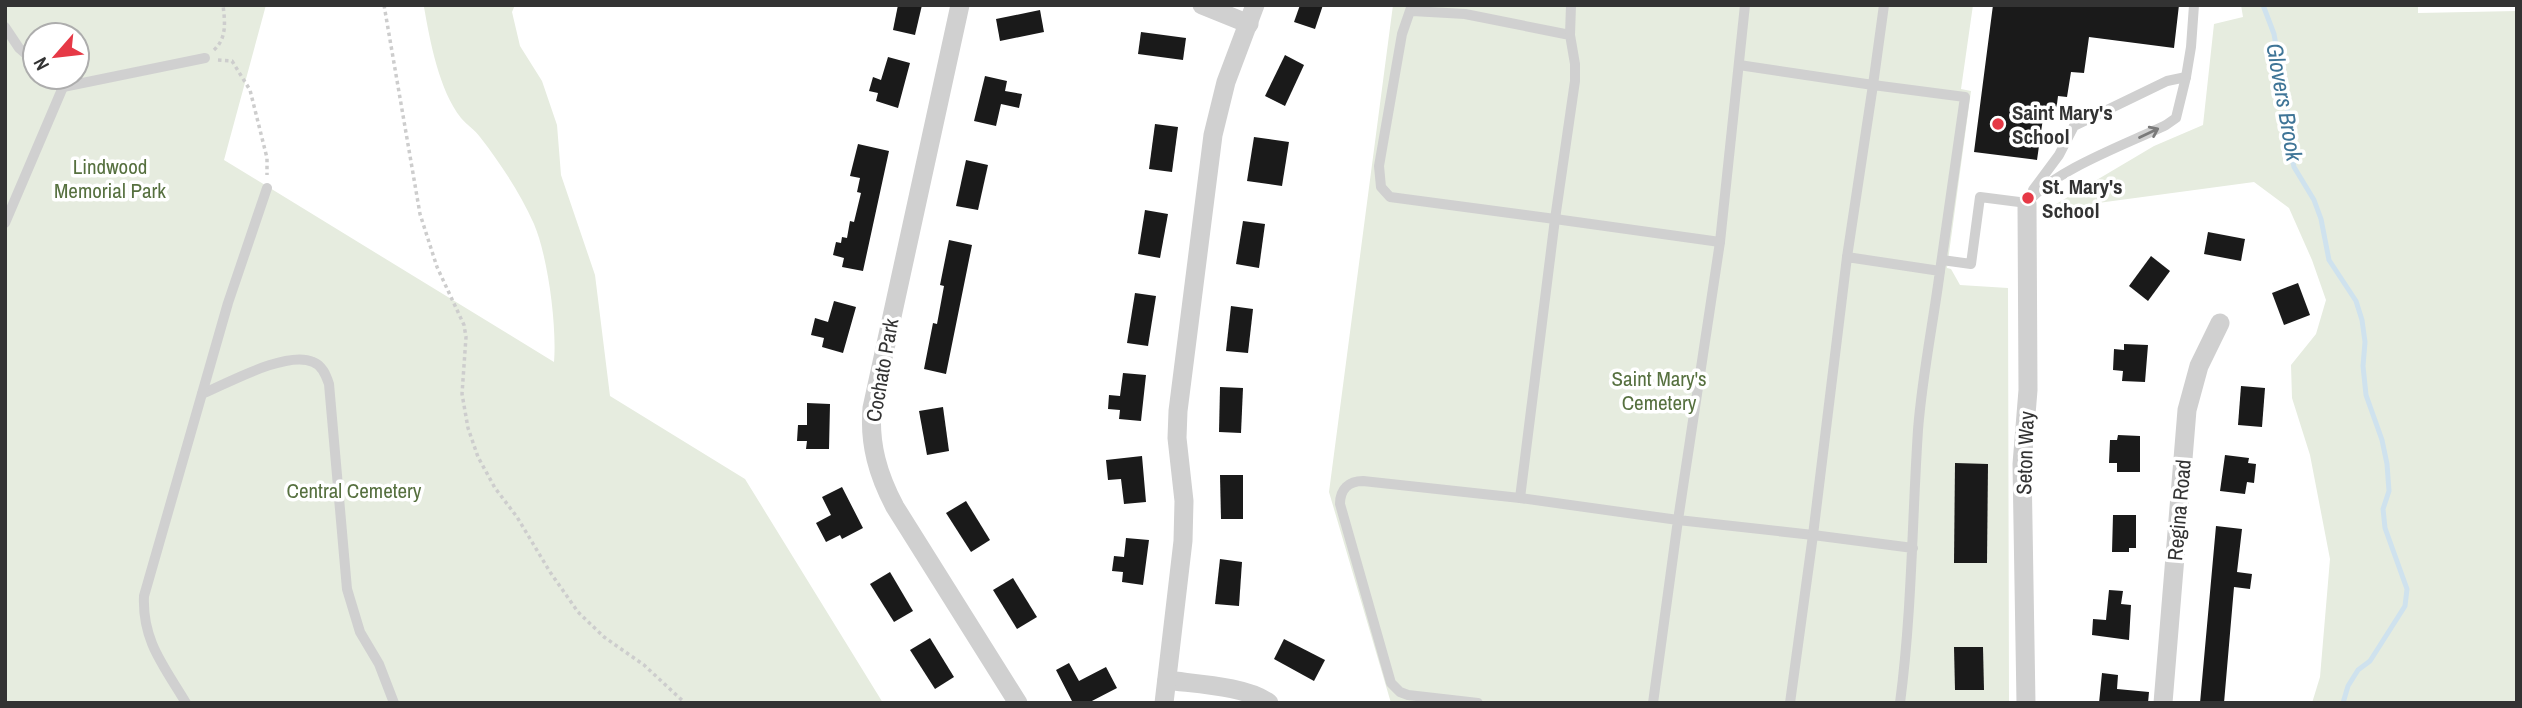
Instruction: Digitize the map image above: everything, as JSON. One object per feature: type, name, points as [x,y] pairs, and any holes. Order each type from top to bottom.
[{"type":"street","name":"Cochato Park","points":[[960,5],[872,408],[871,435],[881,477],[895,507],[1018,703]]},
{"type":"street","points":[[1164,703],[1184,531],[1177,438],[1178,411],[1213,135],[1226,82],[1252,14],[1202,5]]},
{"type":"street","name":"Seton Way","points":[[2026,703],[2022,464],[2028,390],[2027,203]]},
{"type":"street","name":"Regina Road","points":[[2163,703],[2188,403],[2199,366],[2220,323]]},
{"type":"street","points":[[1167,680],[1254,694],[1269,703]]},
{"type":"lane","points":[[1520,498],[1575,82],[1570,35],[1571,5]]},
{"type":"lane","points":[[1653,703],[1720,242],[1745,5]]},
{"type":"lane","points":[[1790,703],[1847,257],[1884,5]]},
{"type":"lane","points":[[2027,203],[2039,190],[2058,177],[2176,118],[2191,47],[2194,5]]},
{"type":"lane","points":[[1570,35],[1465,14],[1412,8],[1402,34],[1381,153],[1381,187],[1390,197],[1720,242]]},
{"type":"lane","points":[[5,27],[21,50]]},
{"type":"lane","points":[[91,81],[205,58]]},
{"type":"lane","points":[[1739,65],[1965,97],[1920,410],[1913,548],[1900,703]]},
{"type":"lane","points":[[2027,203],[2059,155],[2074,126],[2167,81],[2186,77]]},
{"type":"lane","points":[[5,223],[61,91]]},
{"type":"lane","points":[[186,703],[146,631],[144,596],[228,303],[267,188]]},
{"type":"lane","points":[[1847,257],[1941,265],[1971,264],[1980,197],[2027,203]]},
{"type":"lane","points":[[202,394],[293,359],[313,361],[323,370],[329,384],[347,589],[360,632],[379,664],[394,703]]},
{"type":"lane","points":[[1478,703],[1408,695],[1393,687],[1340,507],[1340,497],[1347,485],[1359,480],[1913,548]]},
{"type":"path","points":[[205,58],[222,43],[225,25],[223,5]]},
{"type":"path","points":[[384,5],[420,214],[437,267],[464,325],[466,337],[461,394],[478,457],[495,488],[517,517],[578,612],[604,637],[644,665],[685,703]]},
{"type":"path","points":[[205,58],[232,61],[250,90],[267,158],[267,188]]},
{"type":"green space","name":"Central Cemetery","points":[[5,5],[266,5],[224,160],[554,362],[550,292],[534,224],[503,168],[478,134],[453,107],[436,65],[424,7],[515,5],[512,12],[520,46],[542,81],[557,125],[561,175],[595,275],[610,396],[745,479],[883,703],[5,703]]},
{"type":"green space","name":"Saint Mary's Cemetery","points":[[1393,5],[1973,5],[1961,89],[1971,91],[1947,268],[1951,269],[1960,285],[2008,288],[2009,703],[1391,703],[1329,492]]},
{"type":"green space","points":[[2241,5],[2418,5],[2418,13],[2517,11],[2517,703],[2312,703],[2320,677],[2330,559],[2310,455],[2292,398],[2291,365],[2316,334],[2326,300],[2289,208],[2254,182],[2046,210],[2154,146],[2203,125],[2214,24],[2243,17]]},
{"type":"building","points":[[898,5],[922,5],[915,35],[893,30]]},
{"type":"building","points":[[1300,5],[1323,5],[1315,29],[1294,22]]},
{"type":"building","points":[[1993,5],[2179,5],[2174,48],[2089,37],[2084,73],[2071,72],[2067,97],[2058,96],[2056,112],[2044,111],[2037,160],[1974,152]]},
{"type":"building","points":[[1040,10],[1044,32],[1000,41],[996,19]]},
{"type":"building","points":[[1141,32],[1186,38],[1183,60],[1138,54]]},
{"type":"building","points":[[1285,55],[1304,65],[1285,106],[1265,96]]},
{"type":"building","points":[[888,57],[910,63],[898,108],[876,101],[878,93],[869,91],[873,77],[881,80]]},
{"type":"building","points":[[985,76],[1007,81],[1005,91],[1022,94],[1019,108],[1001,104],[996,126],[974,121]]},
{"type":"building","points":[[1155,124],[1178,127],[1172,172],[1149,169]]},
{"type":"building","points":[[1254,137],[1289,142],[1282,186],[1247,181]]},
{"type":"building","points":[[858,144],[889,151],[863,271],[842,267],[844,258],[833,255],[836,242],[841,243],[842,237],[847,238],[850,221],[854,222],[861,193],[857,192],[860,178],[850,176]]},
{"type":"building","points":[[966,160],[988,165],[978,210],[956,206]]},
{"type":"building","points":[[1145,210],[1168,214],[1160,258],[1138,254]]},
{"type":"building","points":[[1243,221],[1265,224],[1259,268],[1236,264]]},
{"type":"building","points":[[2208,232],[2245,239],[2241,261],[2204,254]]},
{"type":"building","points":[[949,240],[972,245],[946,374],[924,369],[933,323],[937,324],[944,286],[940,285]]},
{"type":"building","points":[[2151,256],[2170,271],[2148,301],[2129,286]]},
{"type":"building","points":[[2298,283],[2310,315],[2284,325],[2272,293]]},
{"type":"building","points":[[1135,293],[1156,296],[1148,346],[1127,343]]},
{"type":"building","points":[[834,301],[856,307],[843,353],[822,347],[824,338],[811,335],[815,318],[828,322]]},
{"type":"building","points":[[1231,306],[1253,309],[1248,353],[1226,351]]},
{"type":"building","points":[[2124,344],[2148,345],[2145,382],[2122,381],[2123,371],[2113,370],[2114,349],[2124,350]]},
{"type":"building","points":[[1123,373],[1146,375],[1141,421],[1119,419],[1120,410],[1108,409],[1109,395],[1120,396]]},
{"type":"building","points":[[2241,386],[2265,388],[2262,427],[2238,425]]},
{"type":"building","points":[[1220,387],[1243,388],[1241,433],[1219,432]]},
{"type":"building","points":[[807,403],[830,404],[829,449],[806,449],[807,441],[797,441],[798,425],[807,425]]},
{"type":"building","points":[[943,407],[949,451],[927,455],[919,411]]},
{"type":"building","points":[[2118,435],[2140,436],[2140,472],[2117,472],[2117,463],[2109,463],[2110,440],[2117,440]]},
{"type":"building","points":[[2225,455],[2249,458],[2248,463],[2256,464],[2254,483],[2247,482],[2245,494],[2220,491]]},
{"type":"building","points":[[1142,456],[1146,502],[1124,504],[1121,479],[1108,480],[1106,460]]},
{"type":"building","points":[[1955,463],[1988,464],[1987,563],[1954,563]]},
{"type":"building","points":[[1220,475],[1243,475],[1243,519],[1221,519]]},
{"type":"building","points":[[842,487],[863,528],[842,539],[840,535],[826,542],[816,523],[831,515],[822,497]]},
{"type":"building","points":[[966,501],[990,540],[971,552],[946,513]]},
{"type":"building","points":[[2113,515],[2136,515],[2136,548],[2129,548],[2129,552],[2112,552]]},
{"type":"building","points":[[2216,526],[2242,529],[2237,572],[2252,574],[2250,589],[2234,587],[2224,703],[2200,703]]},
{"type":"building","points":[[1126,538],[1149,540],[1143,585],[1122,582],[1123,572],[1112,571],[1114,556],[1124,557]]},
{"type":"building","points":[[1220,559],[1242,562],[1239,606],[1215,604]]},
{"type":"building","points":[[890,572],[913,611],[894,622],[870,584]]},
{"type":"building","points":[[1013,578],[1037,617],[1017,629],[993,590]]},
{"type":"building","points":[[2109,590],[2123,591],[2121,604],[2131,605],[2129,640],[2092,635],[2093,619],[2106,620]]},
{"type":"building","points":[[930,638],[954,677],[935,689],[910,650]]},
{"type":"building","points":[[1284,639],[1325,660],[1314,681],[1274,659]]},
{"type":"building","points":[[1954,647],[1983,647],[1984,690],[1955,690]]},
{"type":"building","points":[[1069,663],[1079,681],[1106,667],[1117,688],[1088,703],[1073,703],[1056,670]]},
{"type":"building","points":[[2102,673],[2118,675],[2117,689],[2149,692],[2148,703],[2099,703]]},
{"type":"waterway","name":"Glovers Brook","points":[[2263,5],[2274,34],[2289,119],[2290,150],[2294,167],[2314,200],[2321,219],[2329,260],[2356,301],[2362,320],[2366,395],[2382,440],[2387,464],[2389,491],[2383,509],[2385,528],[2407,589],[2405,606],[2370,661],[2358,670],[2348,686],[2343,703]]},
{"type":"place","name":"Saint Mary's School","points":[[1998,124]]},
{"type":"place","name":"St. Mary's School","points":[[2028,198]]},
{"type":"park label","name":"Lindwood Memorial Park","points":[[110,178]]}]
